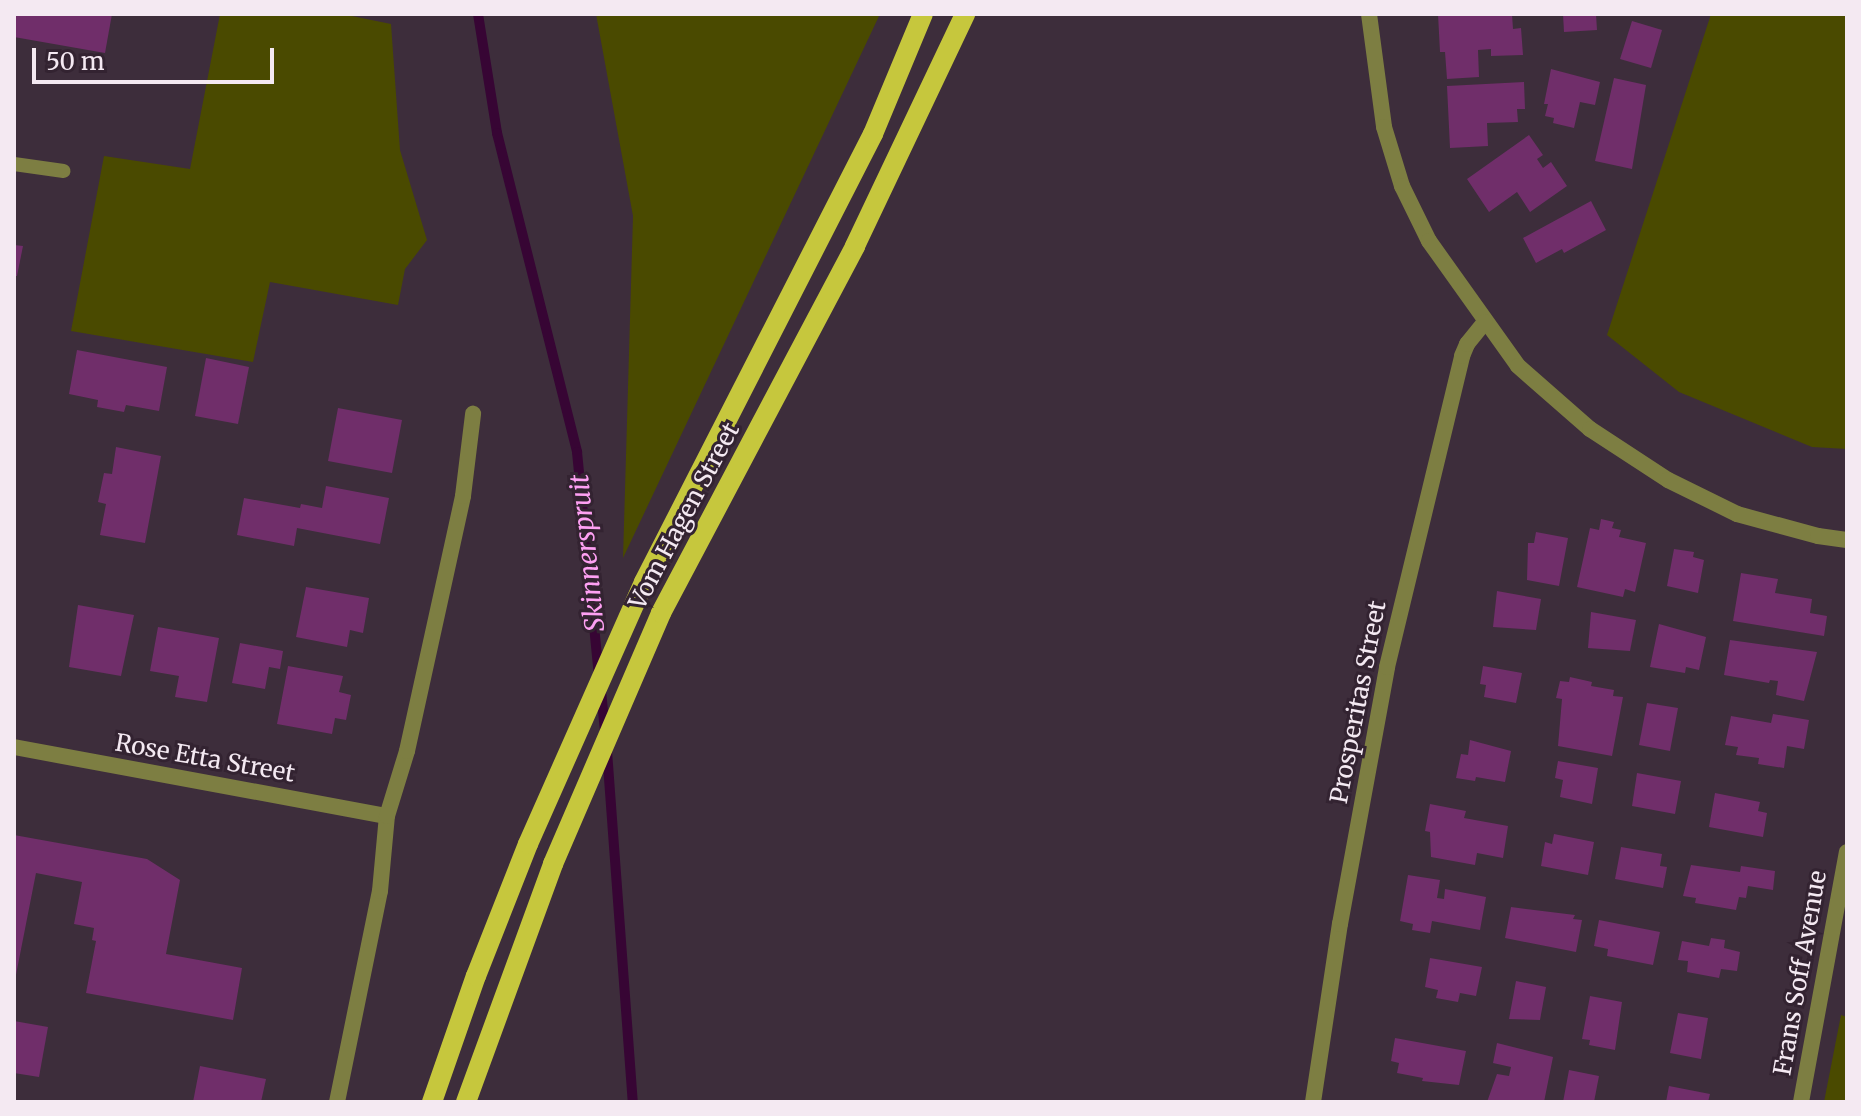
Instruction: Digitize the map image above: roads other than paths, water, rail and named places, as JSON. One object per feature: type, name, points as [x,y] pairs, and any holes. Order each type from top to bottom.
[{"type":"main road","name":"Vom Hagen Street","points":[[432,1102],[476,976],[528,844],[644,582],[873,134],[923,14]]},
{"type":"main road","name":"Vom Hagen Street","points":[[466,1102],[553,864],[661,613],[855,246],[965,14]]},
{"type":"street","points":[[1369,14],[1384,127],[1402,186],[1429,241],[1518,366],[1590,429],[1668,480],[1737,514],[1818,536],[1847,540]]},
{"type":"street","name":"Prosperitas Street","points":[[1313,1102],[1340,924],[1387,667],[1462,356],[1467,344],[1485,322]]},
{"type":"street","points":[[337,1102],[380,891],[387,816],[407,751],[463,496],[473,414]]},
{"type":"street","name":"Rose Etta Street","points":[[14,747],[387,816]]},
{"type":"street","name":"Frans Soff Avenue","points":[[1801,1102],[1847,852]]},
{"type":"lane","points":[[14,164],[64,171]]},
{"type":"waterway","name":"Skinnerspruit","points":[[478,14],[497,133],[577,452],[599,675]]},
{"type":"waterway","name":"Skinnerspruit","points":[[601,691],[605,731]]},
{"type":"waterway","name":"Skinnerspruit","points":[[607,751],[633,1102]]}]
